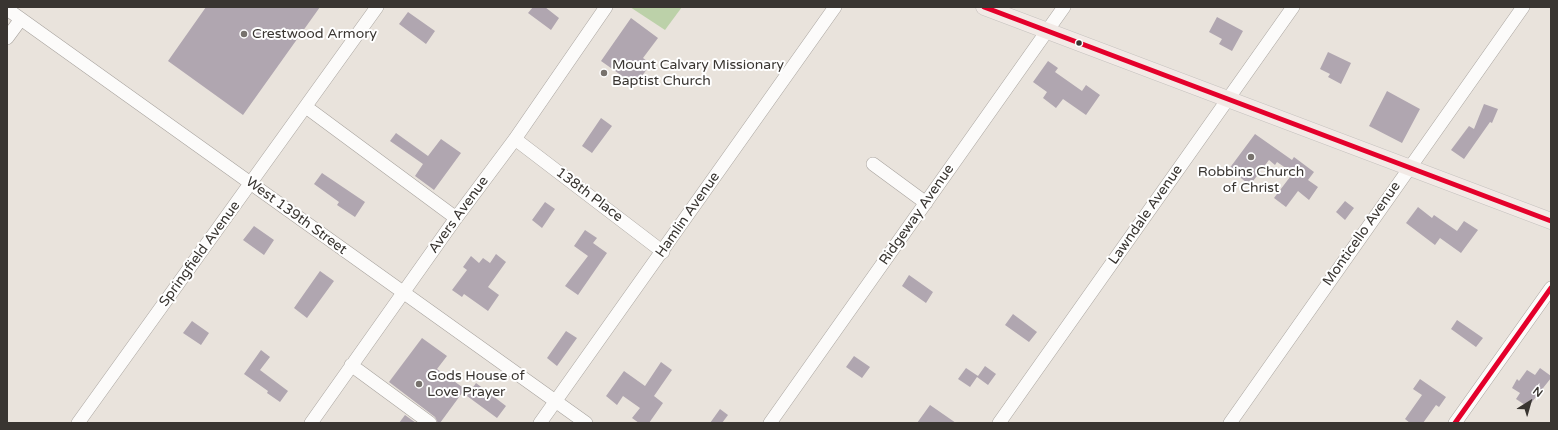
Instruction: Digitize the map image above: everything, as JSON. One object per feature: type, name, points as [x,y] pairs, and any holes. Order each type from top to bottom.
[{"type":"main road","points":[[984,7],[1551,221]]},
{"type":"street","name":"Springfield Avenue","points":[[78,423],[377,7]]},
{"type":"street","name":"Avers Avenue","points":[[311,423],[403,292],[514,139],[606,7]]},
{"type":"street","name":"Hamlin Avenue","points":[[540,423],[663,252],[835,7]]},
{"type":"street","name":"Ridgeway Avenue","points":[[770,423],[1064,7]]},
{"type":"street","name":"Lawndale Avenue","points":[[999,423],[1294,7]]},
{"type":"street","name":"Monticello Avenue","points":[[1230,423],[1523,7]]},
{"type":"street","name":"West 139th Street","points":[[7,9],[586,423]]},
{"type":"street","points":[[7,38],[21,19]]},
{"type":"street","points":[[306,107],[456,218]]},
{"type":"street","name":"138th Place","points":[[514,139],[663,252]]},
{"type":"street","points":[[873,164],[926,203]]},
{"type":"street","points":[[1456,423],[1551,288]]},
{"type":"street","points":[[352,365],[430,423]]},
{"type":"green space","points":[[630,7],[682,7],[665,30]]},
{"type":"building","name":"Crestwood Armory","points":[[206,7],[320,7],[243,115],[168,61]]},
{"type":"building","points":[[533,7],[545,7],[559,18],[551,30],[528,13]]},
{"type":"building","points":[[408,12],[435,31],[426,44],[399,24]]},
{"type":"building","points":[[1217,17],[1243,31],[1232,51],[1219,44],[1222,39],[1209,32]]},
{"type":"building","points":[[631,18],[658,38],[643,58],[651,64],[635,85],[601,61]]},
{"type":"building","points":[[1328,52],[1351,63],[1341,84],[1328,77],[1330,74],[1320,69]]},
{"type":"building","points":[[1048,61],[1058,68],[1055,72],[1082,91],[1086,85],[1100,95],[1086,115],[1063,99],[1056,108],[1043,98],[1047,92],[1033,82]]},
{"type":"building","points":[[1387,91],[1420,109],[1402,143],[1369,126]]},
{"type":"building","points":[[1484,104],[1498,109],[1492,123],[1490,122],[1464,159],[1451,150],[1469,126],[1474,129]]},
{"type":"building","points":[[601,118],[612,126],[592,153],[582,146]]},
{"type":"building","points":[[396,133],[428,156],[441,139],[461,153],[434,190],[415,176],[423,164],[390,141]]},
{"type":"building","points":[[1255,134],[1292,160],[1294,157],[1314,172],[1308,180],[1318,187],[1309,200],[1298,191],[1286,207],[1274,198],[1293,173],[1277,162],[1275,165],[1269,160],[1250,185],[1229,169]]},
{"type":"building","points":[[322,173],[365,202],[355,217],[337,205],[339,202],[314,184]]},
{"type":"building","points":[[1345,201],[1354,208],[1345,220],[1336,212]]},
{"type":"building","points":[[545,202],[555,209],[542,228],[532,220]]},
{"type":"building","points":[[1418,207],[1432,218],[1434,215],[1457,231],[1464,221],[1478,230],[1461,253],[1440,238],[1435,245],[1406,223]]},
{"type":"building","points":[[254,226],[274,240],[264,255],[243,240]]},
{"type":"building","points":[[585,230],[597,238],[593,243],[607,253],[578,295],[565,286],[588,256],[574,246]]},
{"type":"building","points":[[496,254],[506,262],[488,287],[499,295],[488,311],[464,294],[462,297],[452,290],[467,270],[463,267],[471,256],[479,263],[483,258],[490,263]]},
{"type":"building","points":[[320,271],[334,281],[307,318],[294,308]]},
{"type":"building","points":[[909,275],[933,292],[926,303],[902,286]]},
{"type":"building","points":[[1013,314],[1037,332],[1029,342],[1005,325]]},
{"type":"building","points":[[1457,320],[1483,338],[1476,347],[1451,329]]},
{"type":"building","points":[[192,321],[209,333],[201,345],[183,333]]},
{"type":"building","points":[[566,331],[577,338],[557,366],[547,358]]},
{"type":"building","points":[[422,338],[447,356],[437,369],[465,389],[440,423],[438,423],[435,417],[389,382]]},
{"type":"building","points":[[261,350],[270,357],[260,370],[288,391],[280,402],[267,393],[268,391],[244,374]]},
{"type":"building","points":[[854,356],[870,367],[862,378],[846,367]]},
{"type":"building","points":[[661,362],[672,370],[654,396],[663,403],[649,423],[639,423],[632,418],[640,408],[623,396],[617,405],[606,396],[624,371],[645,386]]},
{"type":"building","points":[[985,366],[996,374],[988,385],[977,377],[970,387],[958,379],[966,368],[978,376]]},
{"type":"building","points":[[1540,368],[1551,376],[1551,378],[1528,407],[1516,399],[1520,393],[1512,388],[1517,379],[1519,381],[1527,370],[1535,375]]},
{"type":"building","points":[[1420,379],[1446,397],[1439,407],[1436,405],[1423,423],[1410,423],[1405,419],[1422,395],[1413,389]]},
{"type":"building","points":[[476,383],[506,406],[497,418],[467,396]]},
{"type":"building","points":[[930,405],[956,423],[917,423]]},
{"type":"building","points":[[720,409],[728,415],[722,423],[710,423]]},
{"type":"building","points":[[405,415],[416,423],[399,423]]},
{"type":"transit line","points":[[984,7],[1551,221]]},
{"type":"transit line","points":[[1455,423],[1551,288]]},
{"type":"place","name":"Crestwood Armory","points":[[244,34]]},
{"type":"place","name":"Mount Calvary Missionary Baptist Church","points":[[604,73]]},
{"type":"place","name":"Robbins Church of Christ","points":[[1251,157]]},
{"type":"place","name":"Gods House of Love Prayer","points":[[419,384]]}]
